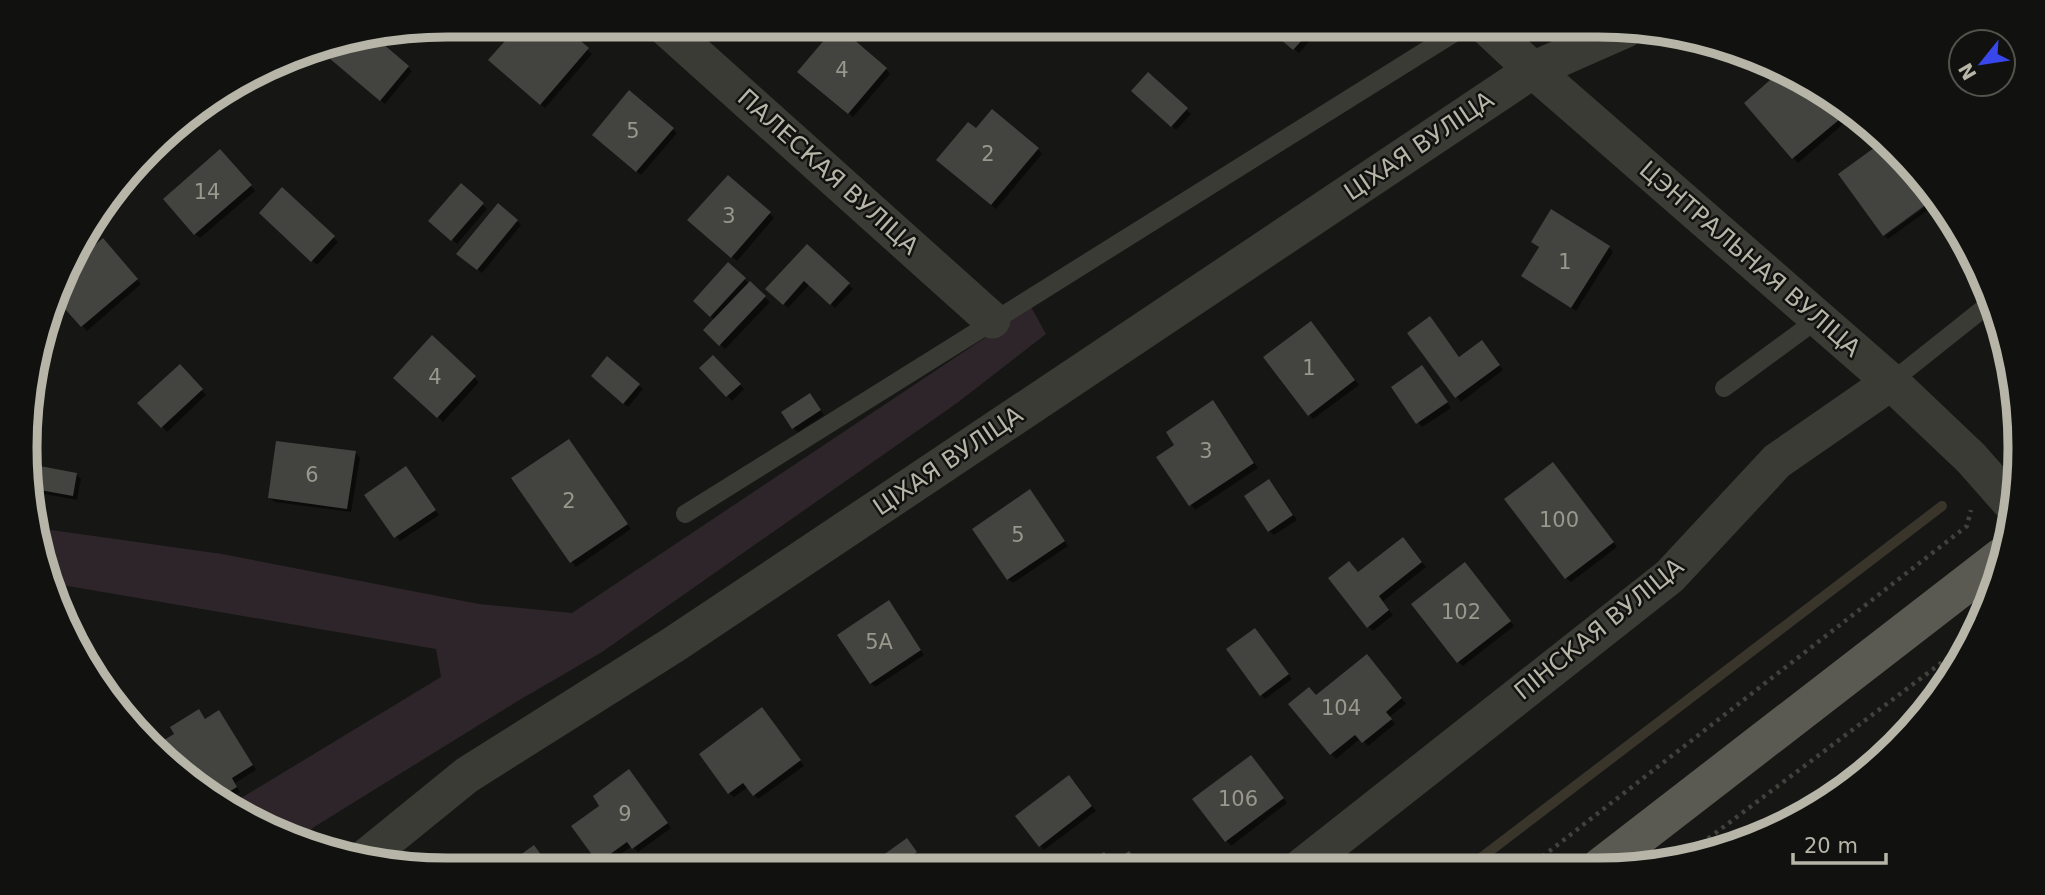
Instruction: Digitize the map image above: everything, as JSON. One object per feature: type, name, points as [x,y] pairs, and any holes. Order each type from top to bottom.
[{"type":"main road","points":[[1612,857],[1991,565]]},
{"type":"street","name":"ПАЛЕСКАЯ ВУЛІЦА","points":[[677,37],[992,320]]},
{"type":"street","name":"ЦЭНТРАЛЬНАЯ ВУЛІЦА","points":[[1500,37],[1891,382],[1971,458],[1997,488]]},
{"type":"street","name":"ЦІХАЯ ВУЛІЦА","points":[[373,851],[467,775],[673,645],[1533,69],[1607,37]]},
{"type":"street","name":"ПІНСКАЯ ВУЛІЦА","points":[[1313,858],[1670,576],[1777,461],[1891,382]]},
{"type":"lane","points":[[685,514],[1446,37]]},
{"type":"lane","points":[[1891,382],[1984,308]]},
{"type":"lane","points":[[1724,388],[1818,319]]},
{"type":"path","points":[[1541,858],[1967,526],[1972,508],[1966,493],[1997,488]]},
{"type":"path","points":[[1700,845],[1952,655]]},
{"type":"shaded area","points":[[1031,307],[1046,334],[957,403],[602,652],[516,702],[307,833],[238,800],[441,677],[436,649],[61,585],[45,529],[222,554],[479,604],[572,613]]},
{"type":"building","points":[[508,37],[576,37],[589,48],[540,105],[488,60]]},
{"type":"building","points":[[827,37],[851,37],[887,68],[848,114],[797,72]]},
{"type":"building","points":[[1278,37],[1305,37],[1293,50]]},
{"type":"building","points":[[381,42],[409,66],[380,101],[329,58],[341,51]]},
{"type":"building","points":[[1148,72],[1188,108],[1171,127],[1131,91]]},
{"type":"building","points":[[1774,77],[1842,117],[1792,159],[1744,103]]},
{"type":"building","points":[[629,90],[674,128],[636,172],[592,135]]},
{"type":"building","points":[[992,109],[1039,148],[991,205],[936,160],[968,122],[976,128]]},
{"type":"building","points":[[1876,146],[1928,203],[1883,236],[1838,174]]},
{"type":"building","points":[[220,149],[252,185],[194,235],[163,199]]},
{"type":"building","points":[[728,175],[771,212],[731,258],[687,220]]},
{"type":"building","points":[[461,183],[484,203],[451,241],[428,221]]},
{"type":"building","points":[[282,187],[335,236],[311,262],[259,213]]},
{"type":"building","points":[[498,203],[518,220],[477,270],[456,254]]},
{"type":"building","points":[[1551,209],[1610,246],[1571,308],[1521,276],[1539,247],[1531,242]]},
{"type":"building","points":[[103,238],[138,279],[81,327],[62,306],[87,252]]},
{"type":"building","points":[[807,244],[850,283],[830,305],[804,281],[783,305],[765,289]]},
{"type":"building","points":[[728,262],[746,278],[710,317],[693,301]]},
{"type":"building","points":[[750,281],[766,296],[719,346],[703,330]]},
{"type":"building","points":[[1430,316],[1459,357],[1482,340],[1500,365],[1455,398],[1407,333]]},
{"type":"building","points":[[1311,321],[1355,380],[1308,416],[1263,357]]},
{"type":"building","points":[[432,335],[476,376],[437,418],[393,378]]},
{"type":"building","points":[[713,355],[741,384],[726,397],[699,368]]},
{"type":"building","points":[[607,356],[640,384],[623,404],[591,376]]},
{"type":"building","points":[[180,364],[203,389],[161,428],[137,403]]},
{"type":"building","points":[[1422,365],[1448,402],[1416,424],[1391,387]]},
{"type":"building","points":[[810,393],[821,410],[792,429],[781,412]]},
{"type":"building","points":[[1213,400],[1254,463],[1189,506],[1156,457],[1174,445],[1166,432]]},
{"type":"building","points":[[569,439],[628,524],[570,563],[511,478]]},
{"type":"building","points":[[276,441],[356,451],[347,509],[268,498]]},
{"type":"building","points":[[1553,462],[1614,542],[1565,579],[1504,499]]},
{"type":"building","points":[[38,466],[77,473],[73,496],[39,490]]},
{"type":"building","points":[[406,466],[436,510],[394,538],[364,495]]},
{"type":"building","points":[[1269,479],[1293,515],[1268,532],[1244,496]]},
{"type":"building","points":[[1030,489],[1065,541],[1007,580],[972,529]]},
{"type":"building","points":[[1403,537],[1422,562],[1379,596],[1389,610],[1367,628],[1328,578],[1349,561],[1358,572]]},
{"type":"building","points":[[1465,562],[1511,621],[1457,663],[1411,604]]},
{"type":"building","points":[[889,600],[921,650],[870,684],[837,635]]},
{"type":"building","points":[[1255,628],[1289,674],[1260,696],[1226,649]]},
{"type":"building","points":[[1367,654],[1402,698],[1386,712],[1392,719],[1362,743],[1355,735],[1330,755],[1288,704],[1309,687],[1316,695]]},
{"type":"building","points":[[762,707],[801,760],[753,796],[743,783],[728,794],[699,754]]},
{"type":"building","points":[[199,709],[205,719],[219,710],[253,765],[232,778],[237,787],[226,793],[197,773],[161,742],[174,734],[170,727]]},
{"type":"building","points":[[1251,755],[1284,798],[1225,842],[1192,799]]},
{"type":"building","points":[[629,769],[668,823],[632,849],[627,842],[605,858],[594,858],[571,826],[599,806],[593,796]]},
{"type":"building","points":[[1069,775],[1092,806],[1039,847],[1015,816]]},
{"type":"building","points":[[907,838],[917,852],[909,858],[879,858]]},
{"type":"building","points":[[534,845],[543,858],[516,858]]},
{"type":"building","points":[[1129,851],[1134,858],[1120,858]]},
{"type":"building","points":[[1104,852],[1109,858],[1096,858]]},
{"type":"waterway","points":[[1481,858],[1942,506]]}]
